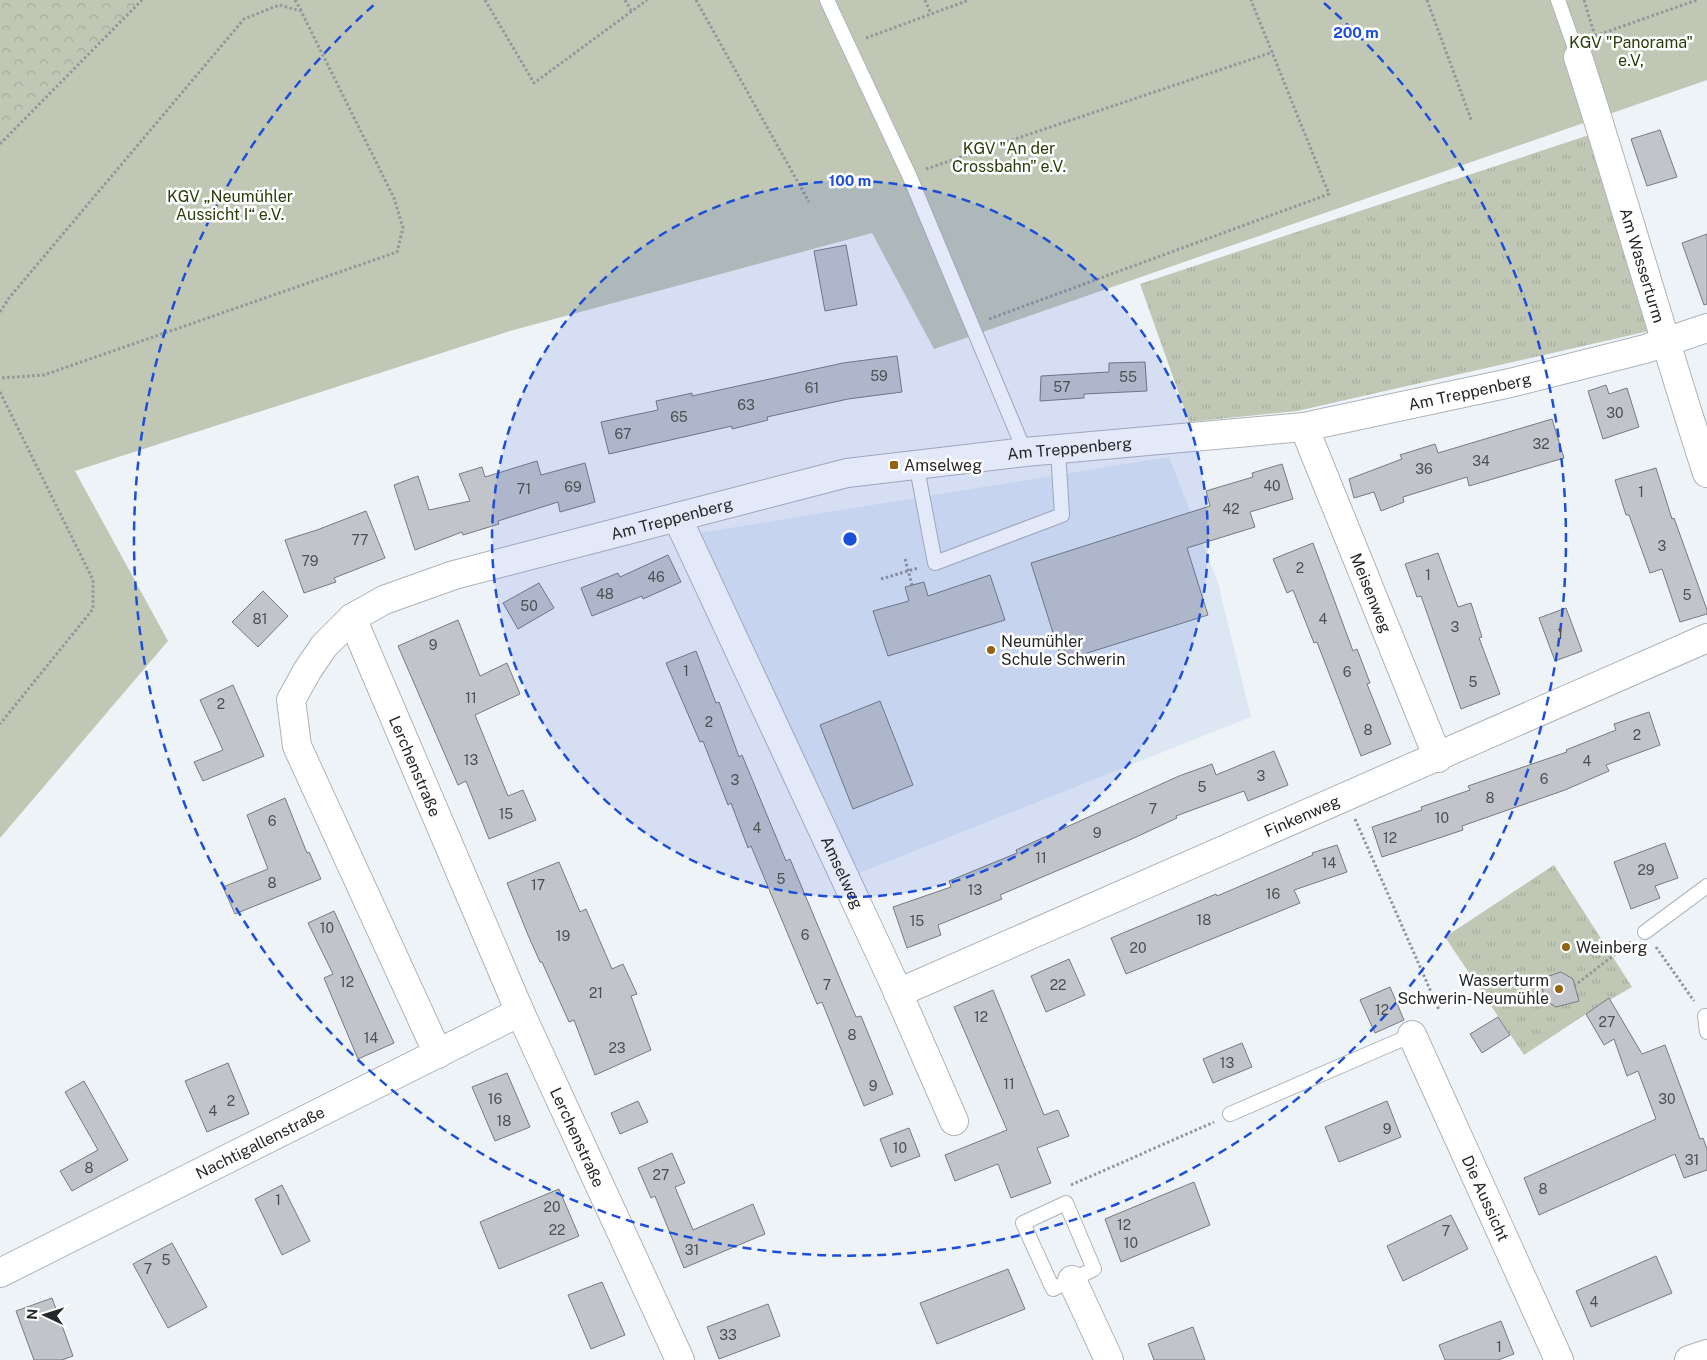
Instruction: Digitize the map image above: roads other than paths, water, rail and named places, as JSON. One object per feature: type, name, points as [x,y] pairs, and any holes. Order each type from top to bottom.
[{"type":"street","name":"Am Wasserturm","points":[[1578,57],[1649,285],[1664,342],[1707,473]]},
{"type":"street","name":"Am Treppenberg","points":[[352,618],[384,600],[454,575],[847,473],[916,463],[1025,452],[1304,427],[1510,384],[1664,342],[1707,328]]},
{"type":"street","name":"Meisenweg","points":[[1304,427],[1438,758]]},
{"type":"street","name":"Amselweg","points":[[677,517],[898,993],[954,1121]]},
{"type":"street","name":"Lerchenstraße","points":[[352,618],[520,1012],[680,1360]]},
{"type":"street","points":[[352,618],[324,646],[291,700],[297,746],[438,1054]]},
{"type":"street","name":"Finkenweg","points":[[898,993],[1438,758],[1707,638]]},
{"type":"street","name":"Nachtigallenstraße","points":[[0,1273],[520,1012]]},
{"type":"street","name":"Die Aussicht","points":[[1412,1035],[1560,1360]]},
{"type":"street","points":[[1072,1280],[1109,1360]]},
{"type":"street","points":[[1689,1360],[1707,1354]]},
{"type":"lane","points":[[827,0],[846,45],[909,175],[1025,452]]},
{"type":"lane","points":[[1558,0],[1578,57]]},
{"type":"lane","points":[[916,463],[935,563],[1062,515],[1058,450]]},
{"type":"lane","points":[[1645,932],[1707,886]]},
{"type":"lane","points":[[1705,1016],[1707,1032]]},
{"type":"lane","points":[[1230,1114],[1412,1035]]},
{"type":"lane","points":[[1066,1203],[1094,1269],[1072,1280],[1054,1289],[1023,1223],[1066,1203]]},
{"type":"place","name":"Amselweg","points":[[894,465]]},
{"type":"place","name":"Neumühler Schule Schwerin","points":[[991,650]]},
{"type":"place","name":"Weinberg","points":[[1566,947]]},
{"type":"place","name":"Wasserturm Schwerin-Neumühle","points":[[1559,989]]},
{"type":"park label","name":"KGV \"Panorama\" e.V,","points":[[1631,51]]},
{"type":"park label","name":"KGV \"An der Crossbahn\" e.V.","points":[[1009,157]]},
{"type":"park label","name":"KGV „Neumühler Aussicht I“ e.V.","points":[[230,205]]}]
